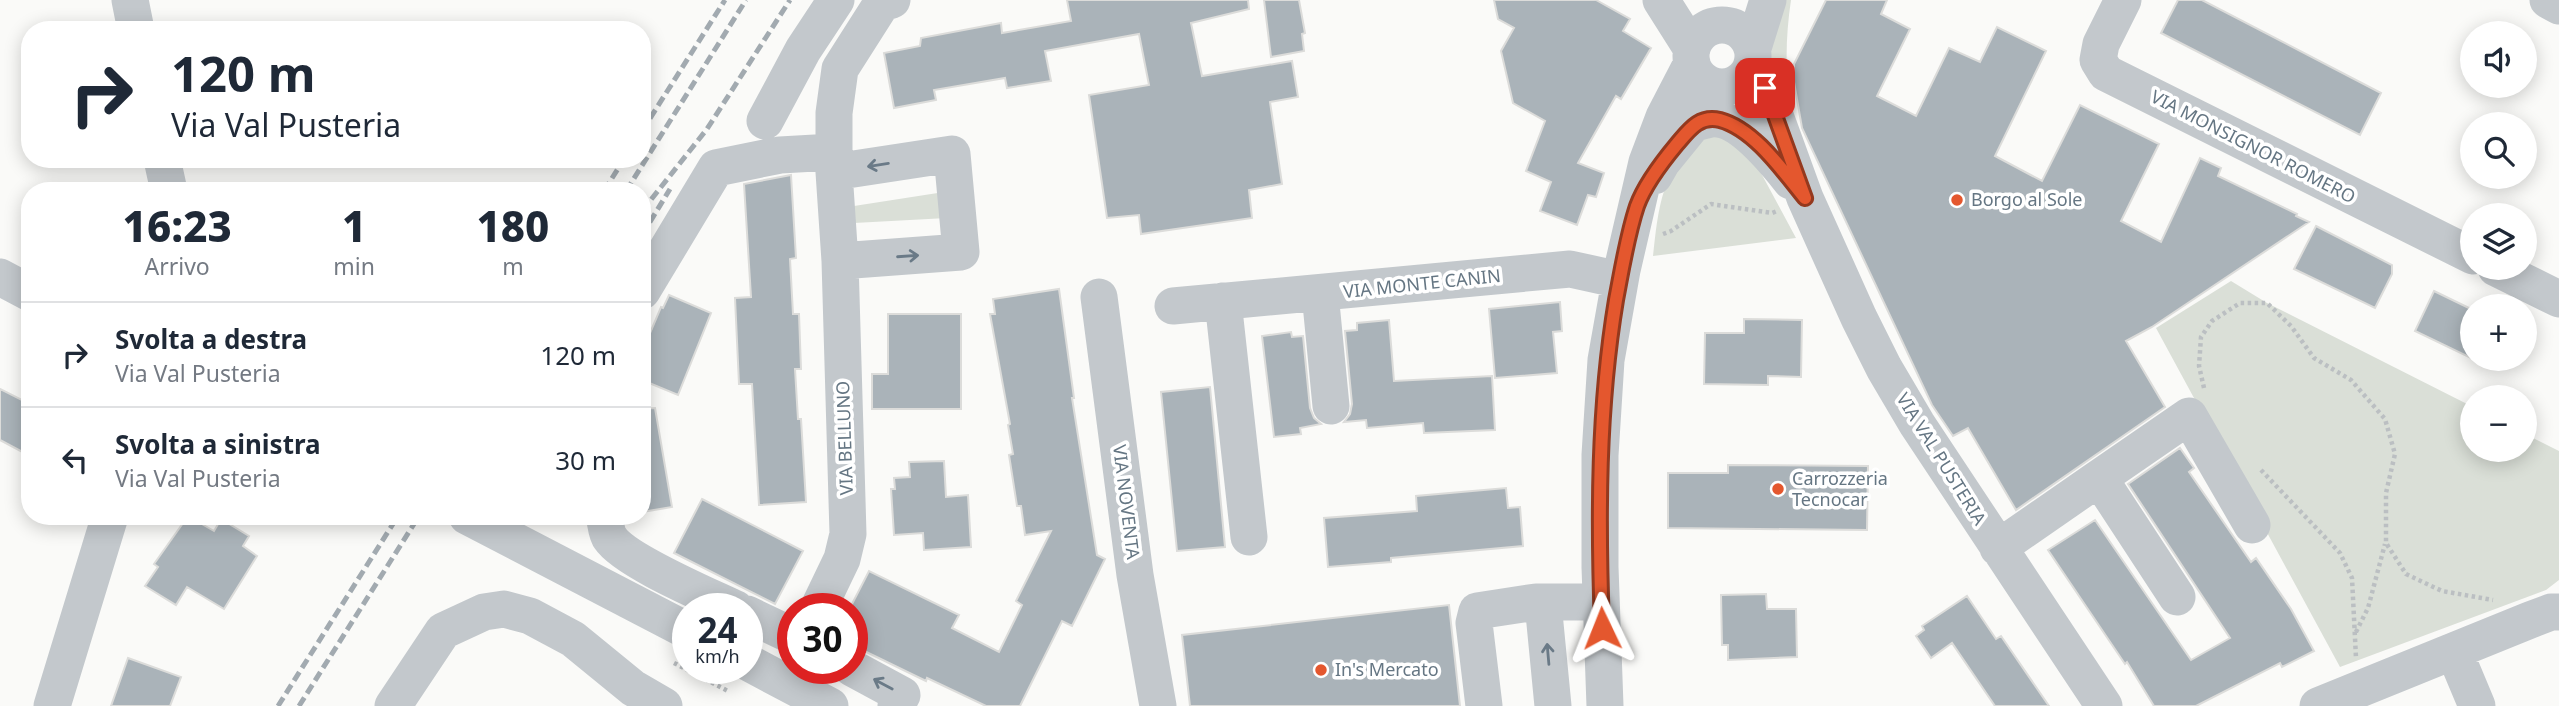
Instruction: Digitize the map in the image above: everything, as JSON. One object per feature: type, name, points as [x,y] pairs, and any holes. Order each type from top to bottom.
[{"type":"street","points":[[130,0],[134,21]]},
{"type":"street","points":[[765,121],[803,50],[836,0]]},
{"type":"street","points":[[1661,0],[1710,33],[1737,28],[1750,40],[1753,56]]},
{"type":"street","points":[[1676,0],[1710,33]]},
{"type":"street","points":[[1710,33],[1703,81],[1712,86],[1723,87],[1742,80],[1753,56],[1768,0]]},
{"type":"street","name":"VIA MONSIGNOR ROMERO","points":[[2123,0],[2101,44],[2098,60],[2106,73],[2460,250]]},
{"type":"street","points":[[2548,0],[2559,6]]},
{"type":"street","name":"VIA BELLUNO","points":[[826,593],[842,559],[848,534],[833,162],[834,113],[840,69],[884,1]]},
{"type":"street","points":[[1605,706],[1600,454],[1606,360],[1623,265],[1647,162],[1664,117],[1710,33]]},
{"type":"street","name":"VIA VAL PUSTERIA","points":[[1753,56],[1805,198],[1884,368],[1917,424],[2104,706]]},
{"type":"street","points":[[1638,204],[1662,162],[1723,87]]},
{"type":"street","name":"VIA VAL PUSTERIA","points":[[1695,123],[1712,119],[1738,127],[1773,158],[1805,198]]},
{"type":"street","points":[[651,276],[716,168],[780,155],[833,162],[952,154],[961,252],[839,261]]},
{"type":"street","name":"VIA MONTE CANIN","points":[[1173,306],[1623,265]]},
{"type":"street","points":[[0,277],[21,288]]},
{"type":"street","points":[[2520,280],[2559,299]]},
{"type":"street","points":[[1320,293],[1331,406]]},
{"type":"street","name":"VIA NOVENTA","points":[[1099,297],[1135,575],[1158,706]]},
{"type":"street","points":[[1223,301],[1249,537]]},
{"type":"street","points":[[1998,548],[2189,416],[2252,526]]},
{"type":"street","points":[[2099,478],[2177,597]]},
{"type":"street","points":[[52,706],[107,525]]},
{"type":"street","points":[[484,525],[672,623]]},
{"type":"street","points":[[606,525],[609,537],[628,553],[703,593]]},
{"type":"street","points":[[1484,706],[1474,623],[1477,611],[1543,603],[1601,602]]},
{"type":"street","points":[[1543,603],[1553,706]]},
{"type":"street","points":[[393,706],[443,631],[484,612],[504,609],[530,616],[573,639],[633,688],[664,706]]},
{"type":"street","points":[[2318,706],[2375,692],[2454,651],[2545,616]]},
{"type":"street","points":[[2454,651],[2477,706]]},
{"type":"street","points":[[763,670],[830,706]]},
{"type":"street","points":[[868,677],[902,695],[896,706]]},
{"type":"path","points":[[1623,265],[1711,204],[1772,213],[1805,198]]},
{"type":"path","points":[[2206,394],[2199,366],[2201,337],[2212,321],[2240,303],[2267,303],[2291,326],[2314,358],[2351,380],[2385,419],[2395,454],[2386,493],[2386,544],[2368,608],[2356,633]]},
{"type":"path","points":[[2260,468],[2340,553],[2352,578],[2356,633],[2375,692]]},
{"type":"path","points":[[2386,544],[2406,574],[2442,591],[2488,598],[2545,616]]},
{"type":"shaded area","points":[[1781,0],[1791,0],[1787,58],[1792,117],[1771,66],[1770,43]]},
{"type":"shaded area","points":[[1724,137],[1754,160],[1796,238],[1653,256],[1660,206],[1670,176],[1678,162],[1703,139]]},
{"type":"shaded area","points":[[944,192],[947,218],[854,223],[854,206]]},
{"type":"shaded area","points":[[2231,281],[2267,303],[2460,400],[2460,462],[2537,462],[2537,440],[2559,451],[2559,580],[2546,590],[2340,667],[2156,328]]},
{"type":"building","points":[[1067,0],[1248,0],[1249,9],[1191,23],[1202,76],[1292,61],[1298,97],[1270,102],[1282,184],[1249,190],[1252,218],[1141,234],[1139,215],[1107,218],[1089,95],[1149,85],[1139,34],[1045,51],[1051,81],[1007,88],[1005,78],[934,90],[936,100],[894,108],[884,53],[920,46],[921,38],[1001,23],[1002,33],[1071,21]]},
{"type":"building","points":[[1264,0],[1299,0],[1305,33],[1302,34],[1304,51],[1271,57]]},
{"type":"building","points":[[1494,0],[1596,0],[1630,19],[1623,31],[1651,48],[1621,99],[1616,96],[1578,163],[1604,173],[1596,197],[1588,195],[1577,225],[1540,211],[1551,182],[1526,171],[1545,121],[1513,103],[1501,51],[1514,28],[1498,19]]},
{"type":"building","name":"Borgo al Sole","points":[[1826,0],[1887,0],[1881,14],[1910,29],[1877,96],[1916,116],[1949,48],[1980,62],[1997,27],[2046,51],[1995,156],[2042,181],[2080,105],[2159,144],[2121,221],[2161,242],[2200,158],[2221,168],[2218,176],[2309,222],[2152,327],[2126,341],[2165,407],[2016,510],[1968,428],[1953,436],[1932,405],[1802,128],[1794,82],[1794,64]]},
{"type":"building","points":[[2178,0],[2202,0],[2381,93],[2360,135],[2161,33]]},
{"type":"building","points":[[791,175],[796,258],[790,259],[793,314],[799,314],[801,369],[795,369],[806,502],[759,505],[752,384],[739,384],[735,298],[751,297],[744,184]]},
{"type":"building","points":[[2316,226],[2392,265],[2392,274],[2375,308],[2294,269]]},
{"type":"building","points":[[1059,289],[1072,398],[1097,555],[1105,559],[1072,626],[1062,621],[1020,706],[986,706],[868,653],[868,593],[858,593],[869,571],[959,615],[952,628],[999,652],[1022,605],[1016,601],[1051,531],[1025,535],[1021,506],[1017,506],[1009,455],[1013,454],[1010,424],[990,314],[995,314],[993,299]]},
{"type":"building","points":[[2434,291],[2460,304],[2460,353],[2415,331]]},
{"type":"building","points":[[669,295],[711,313],[678,395],[651,384],[651,331],[661,307],[663,308]]},
{"type":"building","points":[[1560,302],[1562,331],[1553,332],[1557,373],[1495,378],[1489,309]]},
{"type":"building","points":[[888,314],[961,314],[961,409],[872,409],[872,374],[888,374]]},
{"type":"building","points":[[1744,319],[1802,320],[1801,377],[1768,376],[1768,385],[1704,384],[1705,333],[1744,333]]},
{"type":"building","points":[[1389,320],[1394,381],[1492,376],[1495,430],[1424,433],[1423,423],[1367,428],[1366,420],[1344,422],[1350,414],[1352,404],[1345,331],[1357,330],[1357,323]]},
{"type":"building","points":[[1291,332],[1292,337],[1303,336],[1310,408],[1314,418],[1321,424],[1300,428],[1301,434],[1274,437],[1262,336]]},
{"type":"building","points":[[1210,387],[1225,547],[1177,551],[1161,392]]},
{"type":"building","points":[[0,389],[21,400],[21,451],[0,440]]},
{"type":"building","points":[[651,408],[655,408],[672,507],[651,510]]},
{"type":"building","points":[[2180,448],[2194,468],[2189,472],[2251,562],[2256,558],[2291,609],[2314,651],[2282,667],[2280,663],[2196,706],[2154,706],[2127,662],[2125,664],[2048,550],[2095,520],[2191,660],[2230,638],[2128,484]]},
{"type":"building","points":[[944,461],[946,497],[968,495],[971,547],[924,550],[923,533],[894,535],[891,489],[895,489],[894,478],[910,477],[909,462]]},
{"type":"building","points":[[1728,465],[1868,466],[1867,530],[1668,528],[1668,473],[1728,473]]},
{"type":"building","points":[[1506,488],[1508,508],[1520,507],[1523,546],[1391,558],[1391,562],[1328,567],[1324,518],[1417,511],[1416,496]]},
{"type":"building","points":[[702,499],[803,551],[781,593],[777,593],[775,604],[763,598],[763,593],[753,593],[674,553]]},
{"type":"building","points":[[182,525],[204,525],[214,531],[218,525],[231,525],[249,536],[243,546],[257,556],[224,609],[187,587],[176,605],[145,586],[158,567],[154,564]]},
{"type":"building","points":[[1766,594],[1767,609],[1796,609],[1797,657],[1728,660],[1728,645],[1722,645],[1721,595]]},
{"type":"building","points":[[1967,596],[1996,639],[2001,636],[2049,706],[1995,706],[1952,643],[1931,658],[1916,636],[1924,630],[1922,626]]},
{"type":"building","name":"In's Mercato","points":[[1449,605],[1460,706],[1190,706],[1182,635]]},
{"type":"building","points":[[128,658],[181,677],[170,706],[111,706]]},
{"type":"railway","points":[[651,117],[725,0]]},
{"type":"railway","points":[[651,151],[746,0]]},
{"type":"railway","points":[[651,200],[707,129],[790,0]]},
{"type":"railway","points":[[610,182],[618,168]]},
{"type":"railway","points":[[632,182],[640,168]]},
{"type":"railway","points":[[651,220],[670,189]]},
{"type":"railway","points":[[278,706],[392,525]]},
{"type":"railway","points":[[299,706],[413,525]]},
{"type":"place","name":"Borgo al Sole","points":[[1957,200]]},
{"type":"place","name":"Carrozzeria Tecnocar","points":[[1778,489]]},
{"type":"place","name":"In's Mercato","points":[[1321,670]]},
{"type":"route","points":[[1602,628],[1602,402],[1606,360],[1620,280],[1638,204],[1662,162],[1695,123],[1712,119],[1738,127],[1773,158],[1805,198],[1765,88]]}]
